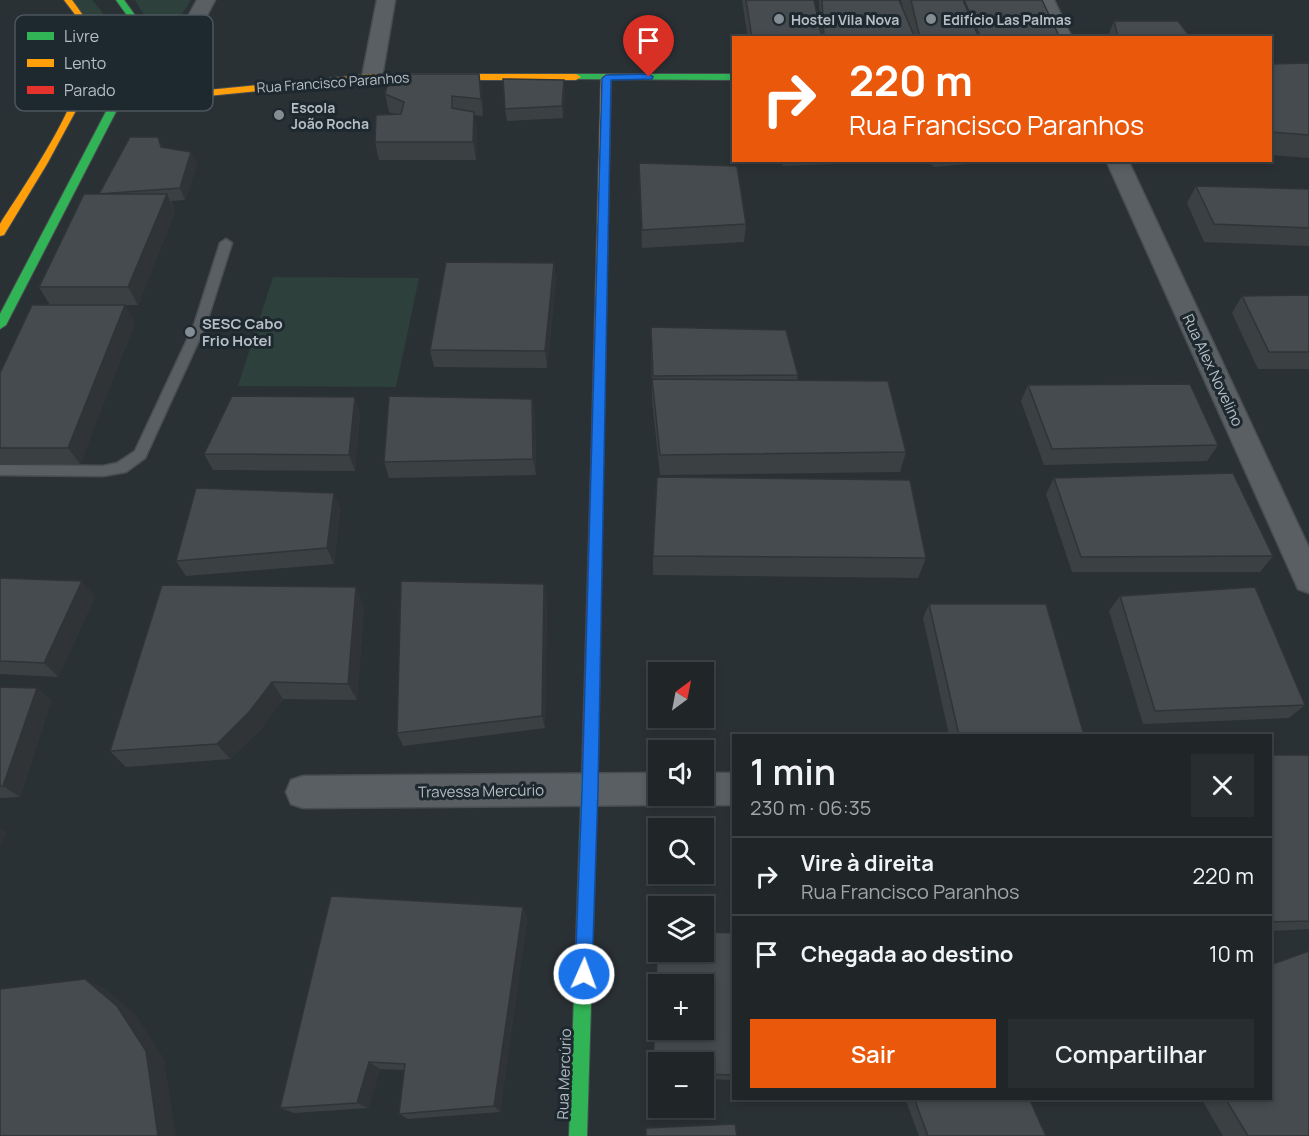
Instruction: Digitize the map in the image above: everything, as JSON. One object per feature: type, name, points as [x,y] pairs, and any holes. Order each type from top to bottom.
[{"type":"street","points":[[68,0],[77,15]]},
{"type":"street","points":[[120,0],[131,15]]},
{"type":"street","points":[[198,15],[206,0]]},
{"type":"street","points":[[372,77],[386,0]]},
{"type":"street","points":[[1045,0],[1061,36]]},
{"type":"street","name":"Rua Francisco Paranhos","points":[[213,92],[372,77],[732,77]]},
{"type":"street","name":"Rua Mercúrio","points":[[578,1136],[590,790],[606,78]]},
{"type":"street","points":[[0,233],[72,111]]},
{"type":"street","points":[[0,325],[111,111]]},
{"type":"street","name":"Rua Alex Novelino","points":[[1118,162],[1309,580]]},
{"type":"street","name":"Travessa Mercúrio","points":[[303,792],[648,789]]},
{"type":"street","points":[[714,789],[732,789]]},
{"type":"lane","points":[[0,470],[103,471],[121,468],[140,454],[200,325],[226,243]]},
{"type":"green space","points":[[72,0],[92,0],[104,15],[76,15]]},
{"type":"green space","points":[[135,0],[191,0],[181,15],[144,15]]},
{"type":"green space","points":[[273,277],[419,278],[396,387],[238,386]]},
{"type":"building","name":"Hostel Vila Nova","points":[[746,0],[814,0],[822,36],[752,36]]},
{"type":"building","points":[[822,0],[899,0],[914,36],[824,36]]},
{"type":"building","name":"Edifício Las Palmas","points":[[911,0],[963,0],[978,36],[920,36]]},
{"type":"building","points":[[964,0],[1042,0],[1059,36],[980,36]]},
{"type":"building","points":[[1114,21],[1178,21],[1189,36],[1118,36]]},
{"type":"building","points":[[1309,63],[1309,135],[1272,132],[1272,64]]},
{"type":"building","points":[[390,74],[479,74],[481,99],[452,96],[452,108],[474,112],[473,142],[375,142],[376,115],[401,114],[404,102],[385,94]]},
{"type":"building","points":[[503,79],[564,80],[562,106],[505,109]]},
{"type":"building","points":[[130,137],[158,137],[161,147],[191,152],[180,188],[99,194]]},
{"type":"building","points":[[639,163],[737,166],[746,224],[642,230]]},
{"type":"building","points":[[1196,186],[1309,189],[1309,228],[1214,224]]},
{"type":"building","points":[[84,194],[167,194],[128,287],[39,287]]},
{"type":"building","points":[[446,262],[554,263],[545,351],[430,350]]},
{"type":"building","points":[[1309,295],[1309,352],[1269,352],[1242,296]]},
{"type":"building","points":[[32,305],[125,305],[68,448],[0,448],[0,373]]},
{"type":"building","points":[[651,327],[786,330],[798,375],[653,376]]},
{"type":"building","points":[[652,379],[888,381],[906,452],[660,455]]},
{"type":"building","points":[[1190,384],[1218,445],[1052,449],[1028,385]]},
{"type":"building","points":[[232,396],[355,397],[349,455],[204,454]]},
{"type":"building","points":[[389,396],[532,399],[533,459],[384,462]]},
{"type":"building","points":[[1233,473],[1273,556],[1081,557],[1054,478]]},
{"type":"building","points":[[657,477],[910,480],[926,558],[653,556]]},
{"type":"building","points":[[196,488],[334,493],[327,548],[176,561]]},
{"type":"building","points":[[0,578],[82,581],[44,663],[0,661]]},
{"type":"building","points":[[401,581],[544,584],[542,716],[397,733]]},
{"type":"building","points":[[162,585],[356,587],[348,684],[272,682],[250,711],[217,744],[110,751]]},
{"type":"building","points":[[1255,587],[1305,705],[1155,711],[1120,596]]},
{"type":"building","points":[[929,604],[1046,604],[1084,734],[959,734]]},
{"type":"building","points":[[0,687],[37,688],[3,786],[0,786]]},
{"type":"building","points":[[1272,755],[1309,755],[1309,921],[1272,922]]},
{"type":"building","points":[[331,896],[523,907],[494,1106],[399,1114],[405,1064],[369,1062],[357,1103],[280,1108]]},
{"type":"building","points":[[714,932],[732,933],[732,1075],[714,1074],[714,1052],[654,1052],[654,1040],[714,1040],[714,974],[656,974],[657,962],[714,962]]},
{"type":"building","points":[[1309,951],[1309,1136],[1248,1136],[1226,1100],[1272,1100],[1272,964]]},
{"type":"building","points":[[85,979],[117,1006],[146,1051],[158,1136],[0,1136],[0,989]]},
{"type":"building","points":[[915,1100],[1030,1100],[1046,1136],[928,1136]]},
{"type":"building","points":[[735,1124],[737,1136],[646,1136],[646,1128]]},
{"type":"traffic: fast","points":[[120,0],[131,15]]},
{"type":"traffic: fast","points":[[576,77],[732,77]]},
{"type":"traffic: fast","points":[[0,325],[111,111]]},
{"type":"traffic: fast","points":[[578,1136],[590,771]]},
{"type":"traffic: slow","points":[[68,0],[79,15]]},
{"type":"traffic: slow","points":[[213,93],[372,77],[576,77]]},
{"type":"traffic: slow","points":[[598,428],[606,77]]},
{"type":"traffic: slow","points":[[0,233],[71,111]]},
{"type":"traffic: jam","points":[[590,771],[598,428]]},
{"type":"place","name":"Hostel Vila Nova","points":[[779,19]]},
{"type":"place","name":"Edifício Las Palmas","points":[[931,19]]},
{"type":"place","name":"Escola João Rocha","points":[[279,115]]},
{"type":"place","name":"SESC Cabo Frio Hotel","points":[[190,332]]},
{"type":"route","points":[[584,974],[606,78],[649,77]]}]
